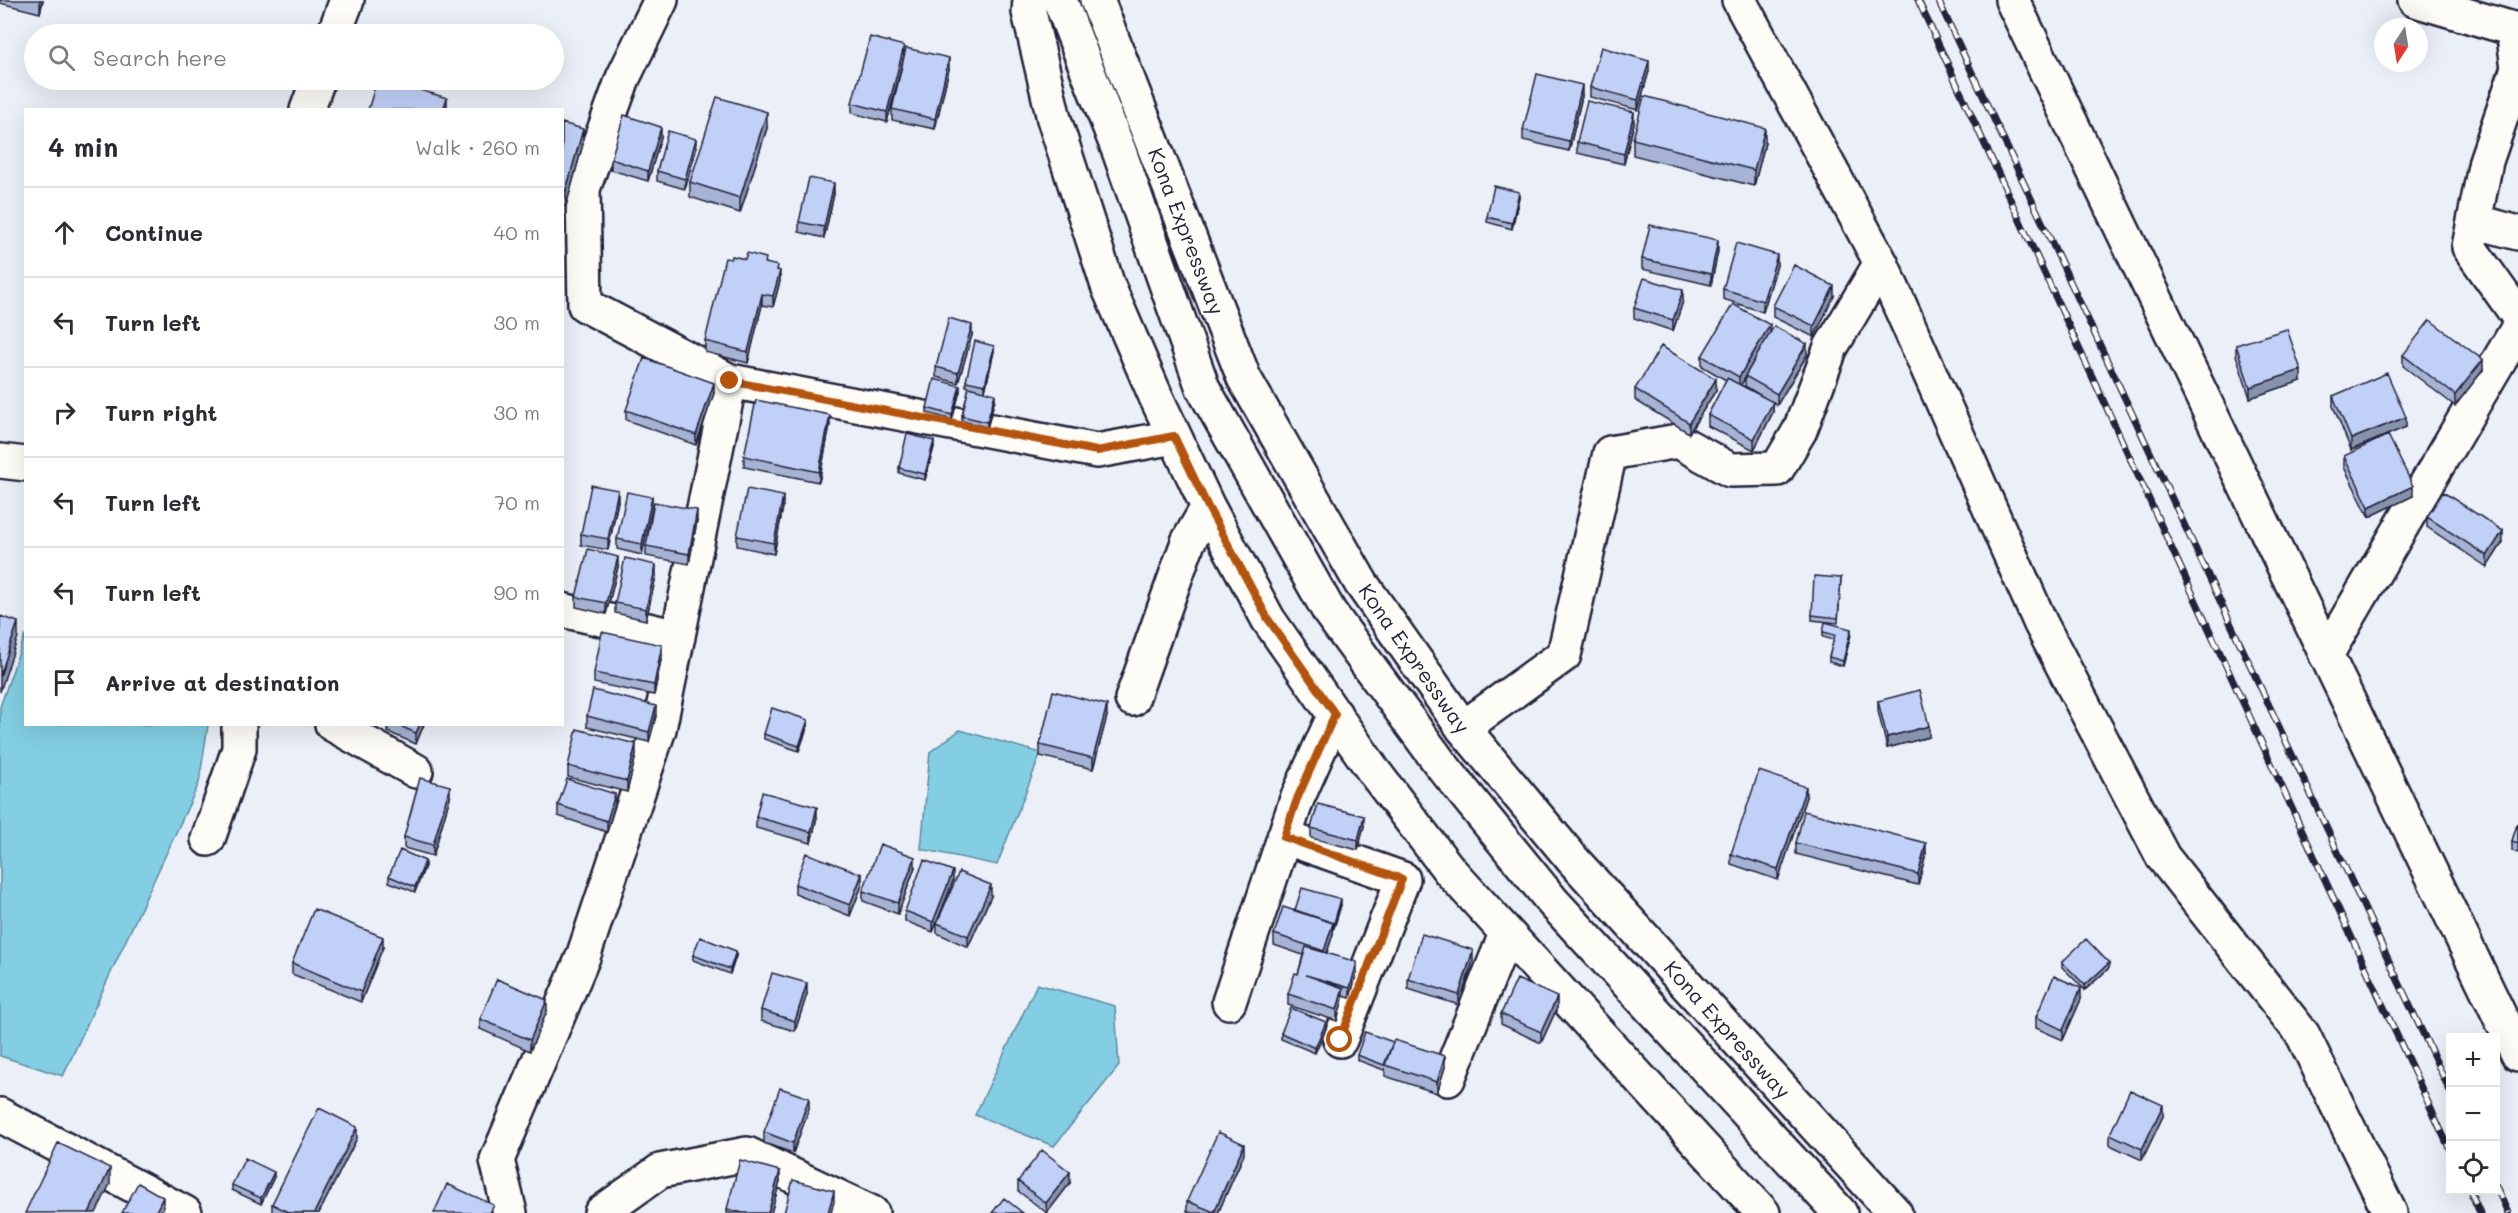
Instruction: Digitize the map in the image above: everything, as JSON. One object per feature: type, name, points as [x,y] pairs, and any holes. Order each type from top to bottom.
[{"type":"main road","points":[[338,24],[347,0]]},
{"type":"main road","points":[[661,0],[622,78],[583,189],[585,305],[730,381],[1097,451],[1174,436]]},
{"type":"main road","points":[[1030,0],[1029,12],[1054,119],[1104,275],[1174,436],[1208,507],[1268,619],[1376,773],[1450,871],[1763,1213]]},
{"type":"main road","name":"Kona Expressway","points":[[1060,0],[1119,151],[1203,388],[1330,613],[1440,763],[1553,902],[1840,1213]]},
{"type":"main road","name":"Kona Expressway","points":[[1097,0],[1244,378],[1361,584],[1463,728],[1574,860],[1895,1213]]},
{"type":"main road","points":[[1739,0],[1881,263],[2041,624],[2163,857],[2303,1035],[2390,1213]]},
{"type":"main road","points":[[2012,0],[2518,1054]]},
{"type":"main road","points":[[2415,0],[2513,29],[2518,68],[2486,161],[2469,247],[2518,316]]},
{"type":"main road","points":[[308,108],[314,90]]},
{"type":"main road","points":[[2474,221],[2518,233]]},
{"type":"main road","points":[[1463,728],[1564,655],[1610,453],[1678,441],[1730,470],[1777,468],[1800,430],[1831,347],[1881,263]]},
{"type":"main road","points":[[2326,655],[2518,328]]},
{"type":"main road","points":[[510,1213],[497,1160],[584,957],[659,729],[730,381]]},
{"type":"main road","points":[[0,461],[24,464]]},
{"type":"main road","points":[[1132,699],[1188,542],[1208,507]]},
{"type":"main road","points":[[564,610],[678,638]]},
{"type":"main road","points":[[1229,1002],[1297,799],[1335,714]]},
{"type":"main road","points":[[208,838],[239,749],[239,726]]},
{"type":"main road","points":[[336,726],[416,771]]},
{"type":"main road","points":[[1284,837],[1402,879],[1340,1040]]},
{"type":"main road","points":[[1448,1079],[1506,934]]},
{"type":"main road","points":[[0,1115],[185,1213]]},
{"type":"main road","points":[[601,1213],[660,1171],[747,1154],[872,1213]]},
{"type":"water","points":[[24,638],[24,726],[208,726],[199,783],[63,1076],[0,1056],[0,707]]},
{"type":"water","points":[[960,730],[1041,753],[997,865],[921,849],[930,752]]},
{"type":"water","points":[[1037,984],[1115,1006],[1119,1066],[1054,1146],[975,1115]]},
{"type":"building","points":[[870,37],[904,46],[887,112],[852,103]]},
{"type":"building","points":[[1601,47],[1649,61],[1638,100],[1590,87]]},
{"type":"building","points":[[906,48],[949,58],[935,119],[892,109]]},
{"type":"building","points":[[1537,74],[1582,85],[1569,141],[1523,130]]},
{"type":"building","points":[[374,90],[420,90],[447,98],[444,108],[369,108]]},
{"type":"building","points":[[1644,96],[1765,128],[1754,170],[1633,139]]},
{"type":"building","points":[[717,97],[767,112],[740,198],[690,182]]},
{"type":"building","points":[[1587,101],[1634,112],[1624,154],[1577,142]]},
{"type":"building","points":[[624,115],[661,127],[648,171],[611,159]]},
{"type":"building","points":[[564,124],[583,129],[566,190],[564,190]]},
{"type":"building","points":[[668,131],[696,139],[685,179],[657,171]]},
{"type":"building","points":[[809,178],[834,183],[824,227],[799,222]]},
{"type":"building","points":[[1494,186],[1519,192],[1512,223],[1487,217]]},
{"type":"building","points":[[1650,225],[1718,240],[1711,274],[1642,259]]},
{"type":"building","points":[[1736,243],[1777,255],[1763,301],[1723,289]]},
{"type":"building","points":[[747,253],[766,258],[765,263],[778,266],[777,270],[780,271],[773,296],[762,294],[748,352],[705,341],[725,258],[731,259],[732,256],[745,259]]},
{"type":"building","points":[[1794,265],[1834,286],[1814,326],[1773,306]]},
{"type":"building","points":[[1644,278],[1683,290],[1673,320],[1634,308]]},
{"type":"building","points":[[1733,304],[1770,325],[1739,377],[1702,356]]},
{"type":"building","points":[[949,318],[972,325],[958,373],[936,367]]},
{"type":"building","points":[[2430,320],[2483,360],[2455,395],[2403,355]]},
{"type":"building","points":[[1774,326],[1807,344],[1777,394],[1745,376]]},
{"type":"building","points":[[2287,329],[2301,370],[2250,387],[2236,345]]},
{"type":"building","points":[[975,341],[994,346],[985,385],[966,381]]},
{"type":"building","points":[[1661,346],[1716,379],[1689,423],[1635,389]]},
{"type":"building","points":[[644,358],[714,383],[696,435],[626,410]]},
{"type":"building","points":[[2387,373],[2406,417],[2351,439],[2333,396]]},
{"type":"building","points":[[1727,378],[1773,402],[1754,439],[1708,415]]},
{"type":"building","points":[[934,379],[960,386],[952,415],[927,408]]},
{"type":"building","points":[[969,387],[995,394],[987,422],[962,416]]},
{"type":"building","points":[[756,400],[830,415],[819,472],[744,456]]},
{"type":"building","points":[[907,434],[934,441],[925,474],[899,468]]},
{"type":"building","points":[[2388,435],[2413,486],[2369,507],[2344,456]]},
{"type":"building","points":[[591,485],[618,490],[608,539],[581,534]]},
{"type":"building","points":[[747,489],[783,496],[774,543],[737,536]]},
{"type":"building","points":[[627,492],[652,497],[642,544],[617,539]]},
{"type":"building","points":[[2443,492],[2503,531],[2487,556],[2427,517]]},
{"type":"building","points":[[654,502],[697,510],[689,554],[646,546]]},
{"type":"building","points":[[588,549],[618,557],[606,603],[576,597]]},
{"type":"building","points":[[625,558],[656,565],[646,609],[615,603]]},
{"type":"building","points":[[1814,576],[1841,578],[1838,618],[1812,615]]},
{"type":"building","points":[[0,616],[18,622],[0,676]]},
{"type":"building","points":[[1825,622],[1851,629],[1843,661],[1829,657],[1835,635],[1823,632]]},
{"type":"building","points":[[602,632],[662,645],[654,685],[594,673]]},
{"type":"building","points":[[593,690],[656,706],[649,732],[587,716]]},
{"type":"building","points":[[1920,690],[1929,726],[1887,737],[1878,701]]},
{"type":"building","points":[[1053,691],[1107,705],[1093,758],[1040,745]]},
{"type":"building","points":[[772,708],[808,720],[799,746],[764,734]]},
{"type":"building","points":[[400,726],[419,726],[416,733]]},
{"type":"building","points":[[577,729],[636,744],[627,781],[568,766]]},
{"type":"building","points":[[1759,771],[1806,787],[1778,869],[1731,854]]},
{"type":"building","points":[[420,778],[450,786],[433,845],[404,837]]},
{"type":"building","points":[[567,779],[615,794],[607,821],[558,805]]},
{"type":"building","points":[[762,792],[817,807],[811,832],[756,817]]},
{"type":"building","points":[[1318,804],[1364,816],[1358,840],[1311,828]]},
{"type":"building","points":[[1804,811],[1926,843],[1918,874],[1796,843]]},
{"type":"building","points":[[2518,822],[2518,843],[2512,841]]},
{"type":"building","points":[[880,844],[915,857],[898,903],[863,891]]},
{"type":"building","points":[[400,850],[425,861],[415,887],[389,876]]},
{"type":"building","points":[[806,853],[862,874],[850,905],[795,884]]},
{"type":"building","points":[[924,860],[953,871],[933,922],[905,911]]},
{"type":"building","points":[[959,872],[991,885],[968,936],[937,923]]},
{"type":"building","points":[[1302,888],[1341,899],[1334,923],[1295,910]]},
{"type":"building","points":[[1283,907],[1333,923],[1324,951],[1274,934]]},
{"type":"building","points":[[314,909],[383,937],[361,992],[292,963]]},
{"type":"building","points":[[1422,934],[1473,950],[1459,995],[1408,979]]},
{"type":"building","points":[[700,937],[736,951],[730,969],[693,955]]},
{"type":"building","points":[[2086,939],[2109,963],[2085,985],[2062,962]]},
{"type":"building","points":[[1306,947],[1357,962],[1350,988],[1306,975],[1343,988],[1337,1010],[1288,994],[1295,973],[1298,974]]},
{"type":"building","points":[[772,973],[807,983],[795,1021],[761,1010]]},
{"type":"building","points":[[2054,976],[2081,988],[2063,1030],[2036,1017]]},
{"type":"building","points":[[497,979],[547,1000],[530,1040],[480,1019]]},
{"type":"building","points":[[1517,979],[1557,997],[1541,1032],[1501,1014]]},
{"type":"building","points":[[1291,1008],[1326,1022],[1315,1048],[1281,1033]]},
{"type":"building","points":[[1365,1032],[1393,1042],[1384,1065],[1357,1055]]},
{"type":"building","points":[[1394,1040],[1445,1056],[1437,1082],[1385,1065]]},
{"type":"building","points":[[780,1088],[809,1098],[793,1143],[764,1132]]},
{"type":"building","points":[[2130,1090],[2163,1105],[2142,1149],[2110,1134]]},
{"type":"building","points":[[319,1108],[357,1127],[314,1213],[290,1213],[272,1204]]},
{"type":"building","points":[[1218,1132],[1244,1144],[1214,1212],[1187,1201]]},
{"type":"building","points":[[58,1143],[110,1168],[89,1213],[25,1213]]},
{"type":"building","points":[[1042,1150],[1070,1172],[1046,1203],[1018,1181]]},
{"type":"building","points":[[245,1158],[274,1172],[261,1198],[232,1185]]},
{"type":"building","points":[[740,1160],[780,1171],[768,1213],[743,1213],[727,1209]]},
{"type":"building","points":[[793,1180],[834,1191],[828,1213],[784,1213]]},
{"type":"building","points":[[138,1183],[163,1197],[155,1213],[122,1213]]},
{"type":"building","points":[[447,1184],[494,1205],[490,1213],[434,1213]]},
{"type":"building","points":[[1004,1198],[1023,1213],[992,1213]]},
{"type":"railway","points":[[1918,0],[2446,1141]]},
{"type":"railway","points":[[1938,0],[2448,1087]]},
{"type":"railway","points":[[2472,1195],[2480,1213]]},
{"type":"railway","points":[[2500,1195],[2508,1213]]},
{"type":"route","points":[[730,381],[1097,451],[1174,436],[1208,507],[1268,619],[1335,714],[1297,799],[1284,837],[1402,879],[1340,1040]]}]
